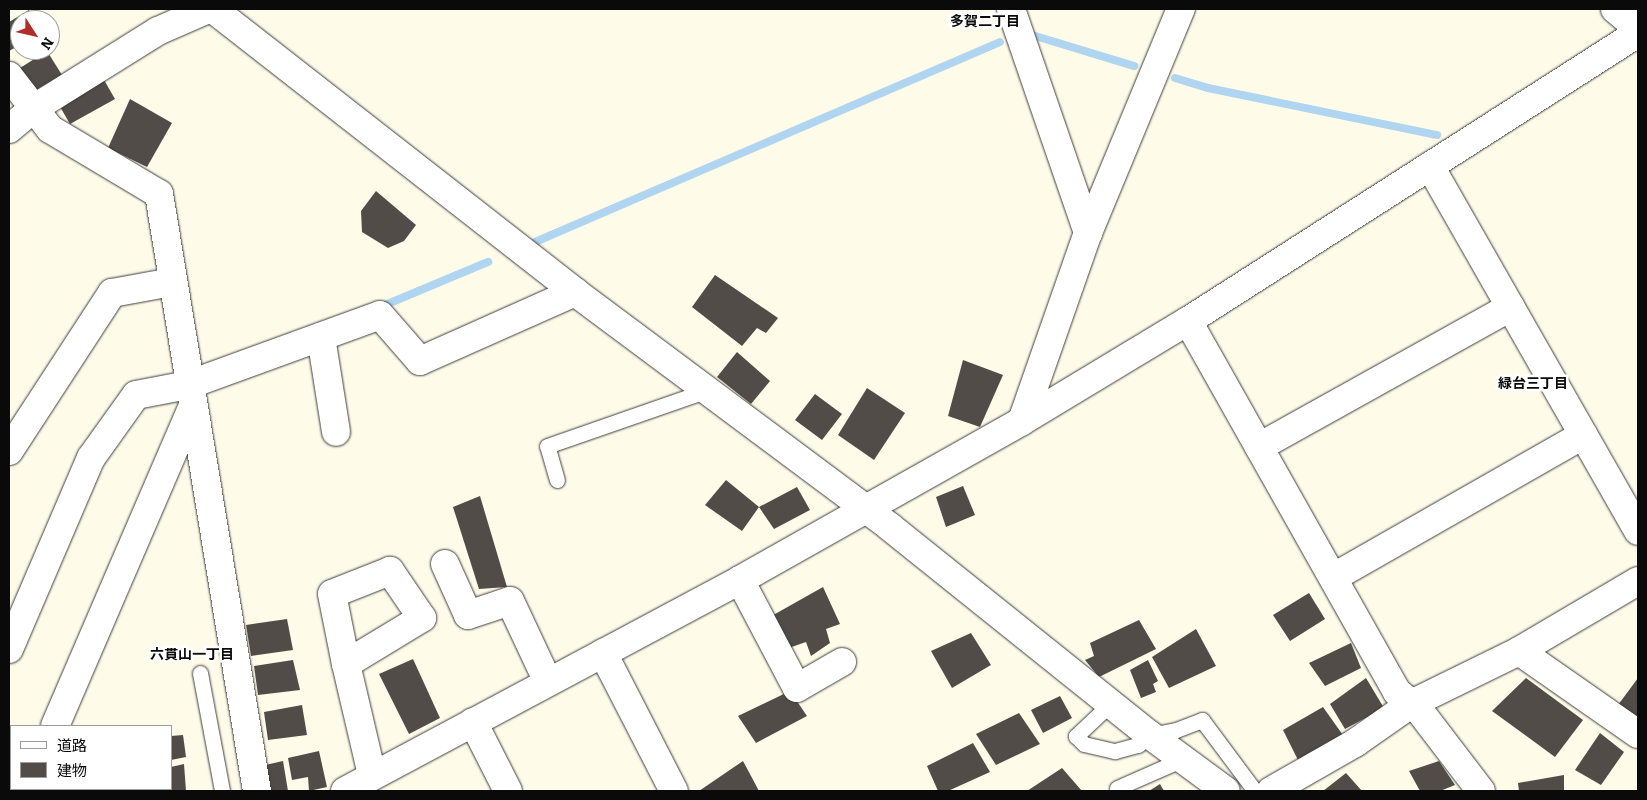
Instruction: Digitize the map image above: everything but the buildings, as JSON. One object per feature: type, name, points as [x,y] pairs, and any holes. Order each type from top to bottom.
[{"type":"street","points":[[9,129],[33,109],[158,31],[208,9]]},
{"type":"street","points":[[213,9],[576,292],[864,509],[1181,760],[1226,791]]},
{"type":"street","points":[[1011,9],[1088,233]]},
{"type":"street","points":[[1022,421],[1088,233],[1181,9]]},
{"type":"street","points":[[1615,9],[1638,28]]},
{"type":"street","points":[[345,791],[740,580],[1022,421],[1188,321],[1638,33]]},
{"type":"street","points":[[9,76],[33,109],[50,128],[159,194],[190,395],[257,791]]},
{"type":"street","points":[[1430,166],[1638,531]]},
{"type":"street","points":[[9,451],[112,293],[172,282]]},
{"type":"street","points":[[9,649],[91,458],[136,395],[190,395],[321,337],[380,315],[420,361],[576,292]]},
{"type":"street","points":[[1259,447],[1511,307]]},
{"type":"street","points":[[1188,321],[1334,577],[1397,692],[1411,704],[1480,791]]},
{"type":"street","points":[[321,337],[336,432]]},
{"type":"street","points":[[55,725],[190,395]]},
{"type":"street","points":[[1334,577],[1583,435]]},
{"type":"street","points":[[445,564],[468,615],[510,601],[548,682]]},
{"type":"street","points":[[740,580],[798,688],[842,662]]},
{"type":"street","points":[[1271,791],[1355,742],[1411,704],[1518,651],[1638,581]]},
{"type":"street","points":[[1518,651],[1638,734]]},
{"type":"street","points":[[603,653],[674,791]]},
{"type":"street","points":[[346,664],[372,775]]},
{"type":"street","points":[[473,722],[508,791]]},
{"type":"lane","points":[[557,480],[547,446],[705,391]]},
{"type":"lane","points":[[200,673],[222,791]]},
{"type":"lane","points":[[1110,704],[1076,736],[1084,744],[1115,750],[1138,745],[1150,736],[1176,730],[1202,720],[1255,791]]},
{"type":"lane","points":[[1117,788],[1181,760]]},
{"type":"waterway","points":[[1032,35],[1134,66]]},
{"type":"waterway","points":[[535,242],[1000,42]]},
{"type":"waterway","points":[[1175,78],[1208,88],[1437,135]]},
{"type":"waterway","points":[[385,305],[488,262]]},
{"type":"district","name":"多賀二丁目","points":[[985,22]]},
{"type":"district","name":"緑台三丁目","points":[[1533,384]]},
{"type":"district","name":"六貫山一丁目","points":[[192,655]]}]
